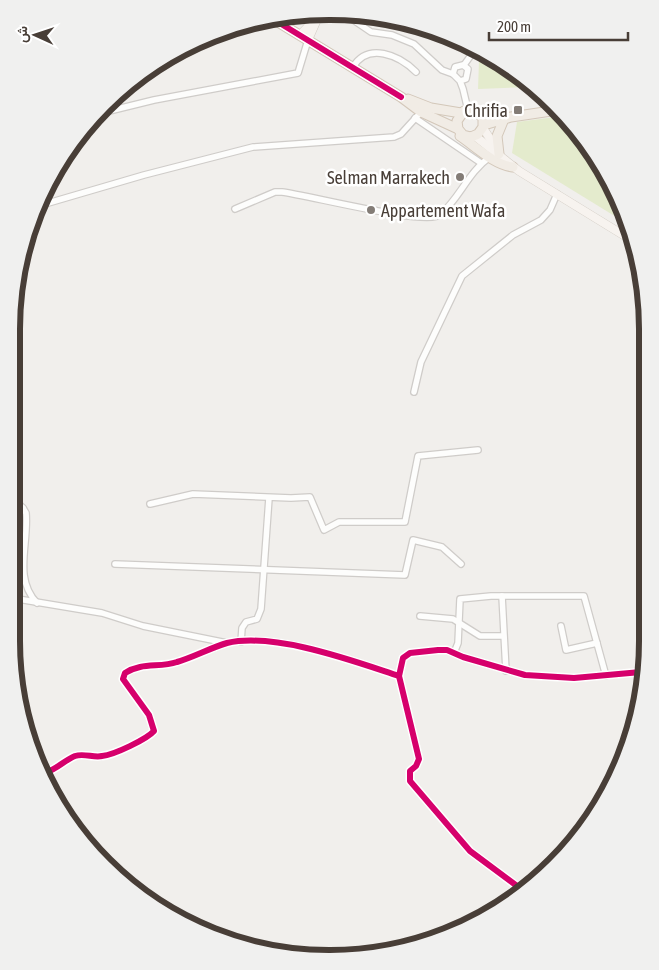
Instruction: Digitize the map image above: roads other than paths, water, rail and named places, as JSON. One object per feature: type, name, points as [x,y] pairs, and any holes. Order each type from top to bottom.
[{"type":"main road","points":[[300,35],[313,21]]},
{"type":"main road","points":[[308,40],[316,21]]},
{"type":"main road","points":[[282,24],[401,97],[431,108],[475,110],[481,115],[508,118]]},
{"type":"main road","points":[[401,97],[418,115],[432,118],[458,129],[464,135],[475,136],[513,167]]},
{"type":"main road","points":[[458,129],[457,121],[464,111]]},
{"type":"main road","points":[[475,136],[483,127],[508,118],[549,112]]},
{"type":"main road","points":[[481,115],[483,127],[501,156]]},
{"type":"main road","points":[[432,118],[490,157],[513,167],[625,236]]},
{"type":"main road","points":[[501,156],[497,136],[508,118]]},
{"type":"street","points":[[356,22],[371,32],[392,34],[414,44],[442,70],[462,80]]},
{"type":"street","points":[[112,110],[154,100],[298,73],[308,40]]},
{"type":"street","points":[[353,67],[364,55],[381,53],[402,60],[416,72]]},
{"type":"street","points":[[453,74],[457,66],[464,65],[471,55]]},
{"type":"street","points":[[464,65],[469,72],[462,80],[464,111]]},
{"type":"street","points":[[47,203],[144,175],[253,147],[394,137],[401,134],[418,115],[481,163]]},
{"type":"street","points":[[235,208],[275,192],[282,192],[392,214],[431,219],[440,215],[481,163],[490,157]]},
{"type":"street","points":[[414,392],[421,362],[462,276],[513,235],[541,220],[550,210],[557,194]]},
{"type":"street","points":[[150,504],[194,494],[270,498],[310,497],[324,530],[339,522],[405,522],[418,456],[478,450]]},
{"type":"street","points":[[241,642],[242,628],[246,622],[257,619],[261,609],[270,498]]},
{"type":"street","points":[[20,505],[27,516],[23,555],[25,583],[30,595],[37,603]]},
{"type":"street","points":[[115,564],[405,575],[413,540],[442,547],[461,564]]},
{"type":"street","points":[[502,596],[506,671]]},
{"type":"street","points":[[454,653],[458,643],[460,599],[502,596],[584,596],[606,676]]},
{"type":"street","points":[[20,600],[102,613],[143,626],[228,643],[259,641],[314,651],[400,676]]},
{"type":"street","points":[[420,616],[458,621],[480,636],[503,636]]},
{"type":"street","points":[[561,626],[566,650],[597,644]]},
{"type":"street","points":[[49,771],[61,766],[75,756],[107,755],[147,739],[154,731],[149,715],[124,683],[125,672],[146,665],[178,662],[228,643]]},
{"type":"street","points":[[517,887],[470,851],[410,781],[410,771],[416,766],[419,759],[400,676],[403,658],[410,653],[438,650],[454,653],[506,671],[546,677],[574,678],[637,672]]},
{"type":"place","name":"Chrifia","points":[[518,110]]},
{"type":"place","name":"Selman Marrakech","points":[[460,177]]},
{"type":"place","name":"Appartement Wafa","points":[[371,210]]}]
